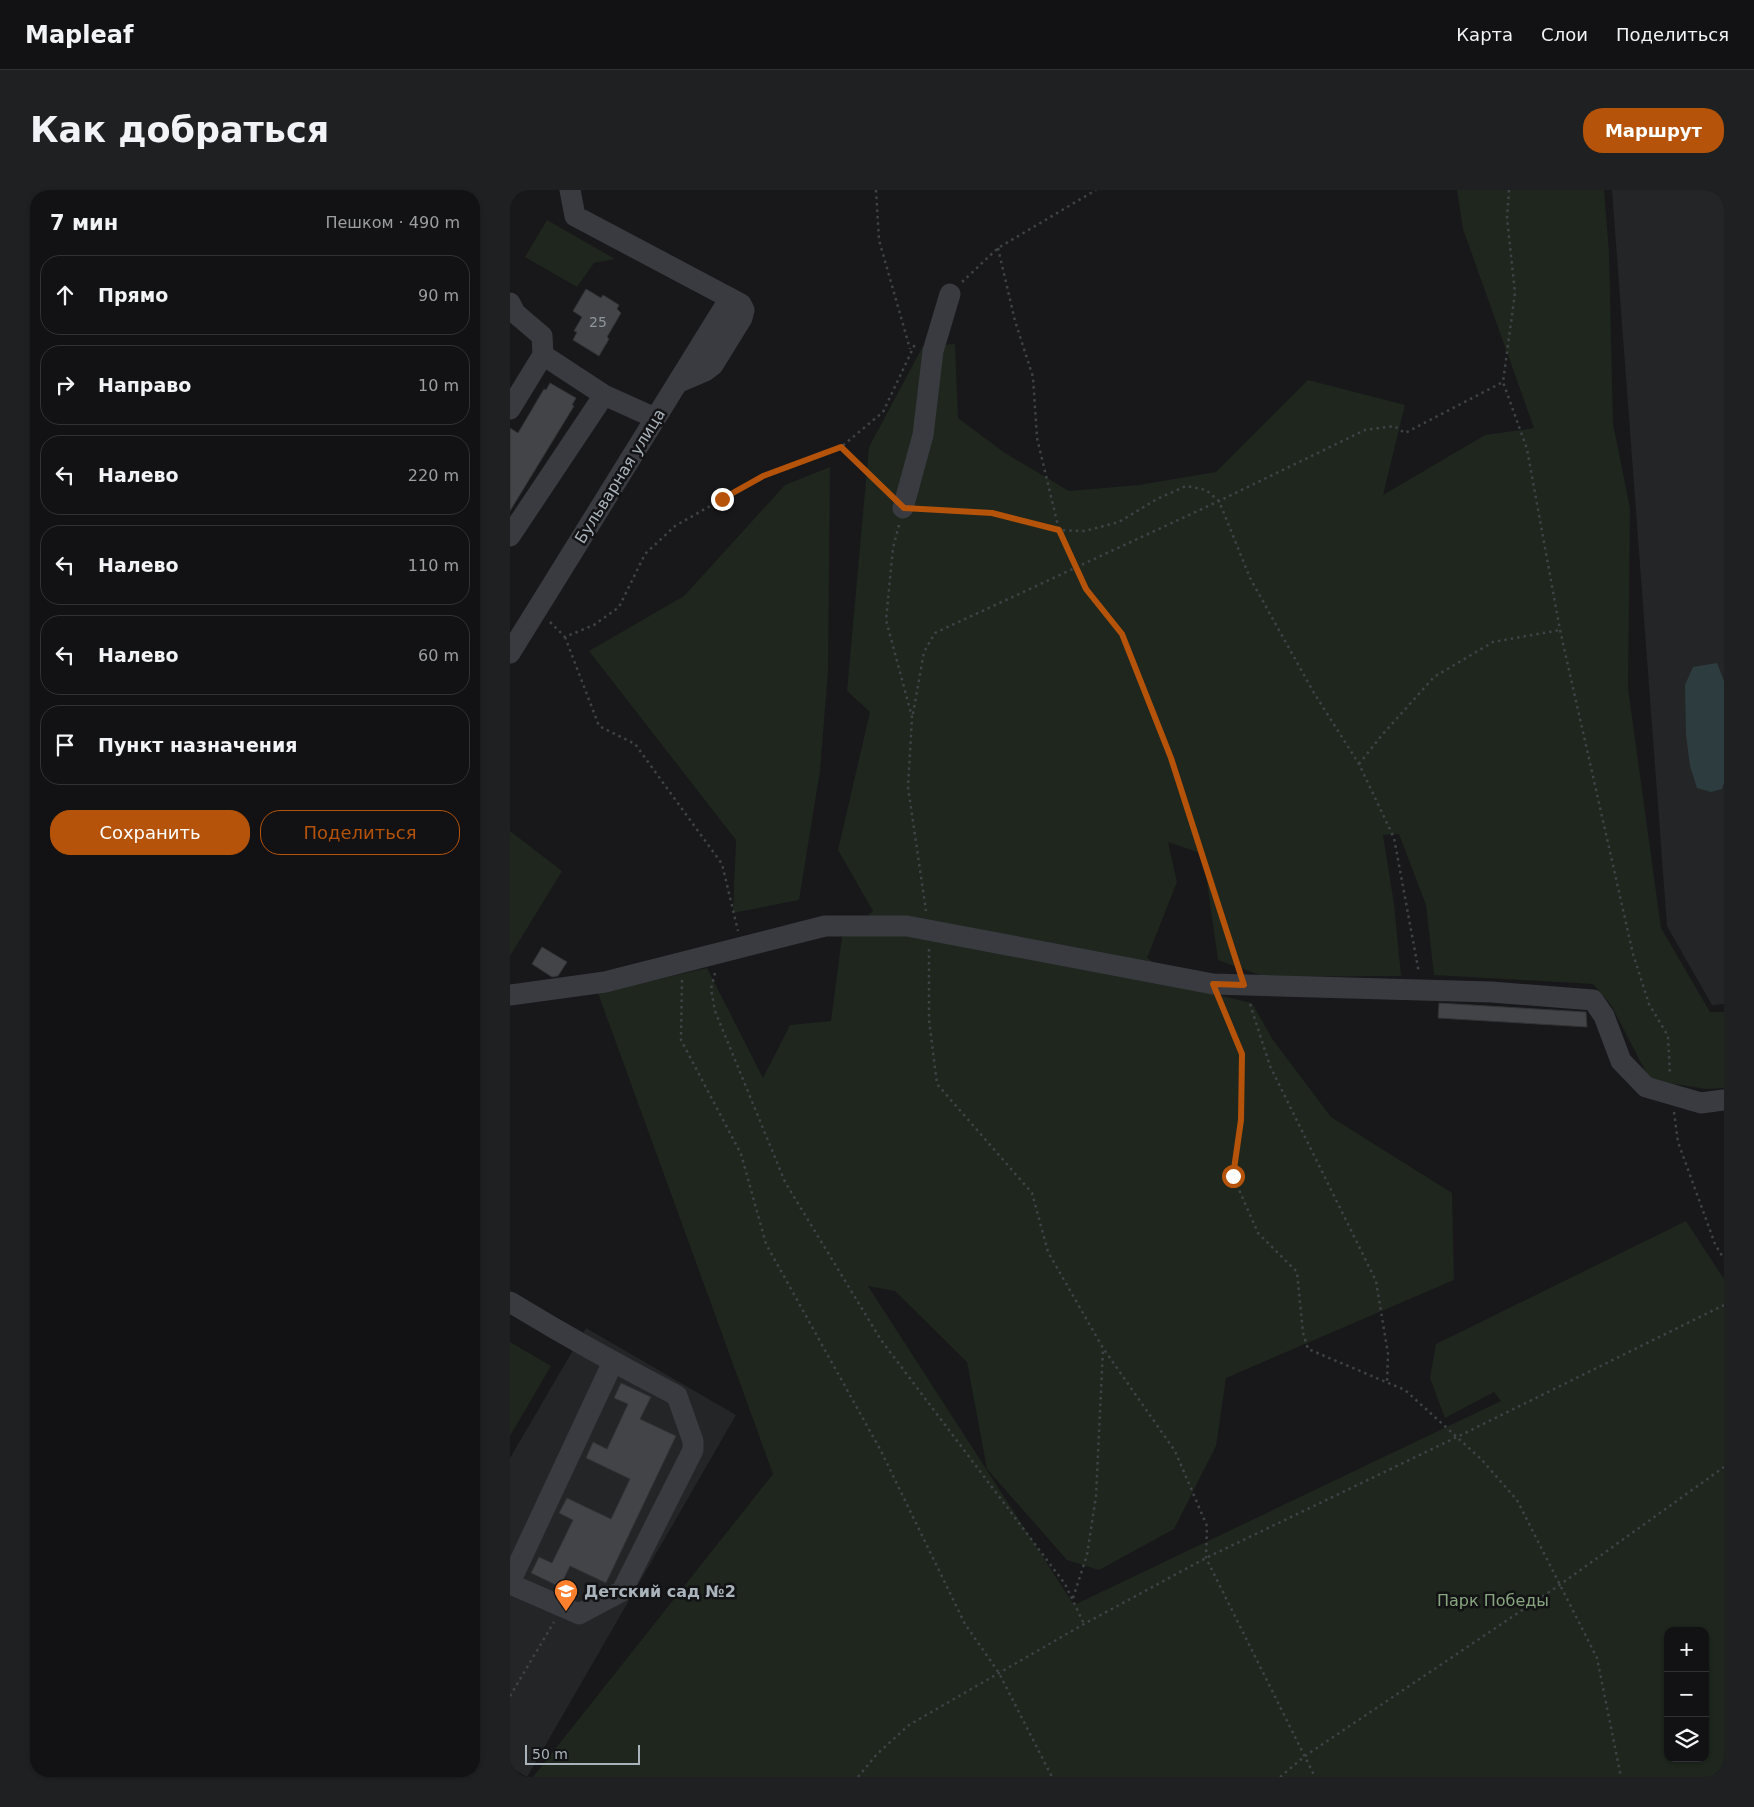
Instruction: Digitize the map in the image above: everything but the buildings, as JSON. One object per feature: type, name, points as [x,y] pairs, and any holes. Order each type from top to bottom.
[{"type":"street","name":"Бульварная улица","points":[[510,653],[730,298],[574,216],[570,190]]},
{"type":"street","points":[[904,508],[923,435],[933,352],[950,294]]},
{"type":"street","points":[[510,303],[515,313],[542,336],[543,356],[510,409]]},
{"type":"street","points":[[543,356],[604,395],[655,418]]},
{"type":"street","points":[[510,536],[604,395]]},
{"type":"street","points":[[510,995],[606,982],[826,926],[907,926],[1213,984],[1422,989],[1593,1000],[1604,1016],[1621,1061],[1646,1087],[1701,1103],[1724,1100]]},
{"type":"street","points":[[510,1302],[577,1343],[613,1362],[677,1396],[693,1441],[693,1450],[622,1591],[584,1612],[573,1613],[515,1586],[512,1578],[613,1362]]},
{"type":"path","points":[[876,190],[879,240],[910,349]]},
{"type":"path","points":[[950,294],[998,248],[1096,190]]},
{"type":"path","points":[[1509,190],[1507,218],[1515,293],[1503,382],[1527,449],[1560,630],[1633,954],[1649,1004],[1668,1036],[1671,1095],[1678,1142],[1715,1244],[1724,1259]]},
{"type":"path","points":[[998,248],[1015,321],[1033,377],[1037,438],[1059,530],[1086,589],[1122,634],[1171,758],[1270,1066],[1376,1280],[1388,1354],[1387,1383]]},
{"type":"path","points":[[565,637],[594,625],[619,607],[645,554],[675,526],[763,476],[841,447],[883,412],[910,349],[916,341]]},
{"type":"path","points":[[1315,1777],[1206,1558],[1207,1526],[1175,1451],[1103,1348],[1048,1252],[1032,1192],[937,1084],[929,1020],[928,930],[908,787],[912,717],[924,652],[935,633],[1219,501],[1365,430],[1394,426],[1405,433],[1503,382]]},
{"type":"path","points":[[841,447],[904,508],[992,513],[1059,530],[1085,531],[1118,522],[1157,499],[1186,486],[1206,490],[1219,501],[1250,578],[1314,693],[1359,764],[1394,838],[1422,989]]},
{"type":"path","points":[[904,508],[892,548],[886,620],[912,717]]},
{"type":"path","points":[[537,610],[565,637],[599,726],[635,744],[722,864],[733,949],[716,969],[711,989],[715,1011],[786,1182],[881,1340],[1065,1584],[1084,1624]]},
{"type":"path","points":[[1359,764],[1382,735],[1434,677],[1493,642],[1560,630]]},
{"type":"path","points":[[684,962],[680,993],[681,1040],[741,1154],[766,1244],[882,1451],[965,1624],[999,1673],[1052,1777]]},
{"type":"path","points":[[1213,984],[1242,1054],[1241,1120],[1233,1176],[1258,1232],[1297,1272],[1303,1333],[1308,1349],[1405,1390],[1481,1459],[1516,1500],[1561,1584],[1597,1658],[1621,1777]]},
{"type":"path","points":[[858,1777],[877,1754],[909,1725],[1084,1624],[1206,1558],[1724,1305]]},
{"type":"path","points":[[1072,1598],[1087,1555],[1096,1496],[1103,1348]]},
{"type":"path","points":[[1280,1777],[1305,1756],[1561,1584],[1724,1467]]},
{"type":"path","points":[[510,1696],[562,1608]]},
{"type":"shaded area","points":[[1612,190],[1724,190],[1724,1004],[1712,1005],[1667,926]]},
{"type":"shaded area","points":[[1717,663],[1724,681],[1724,783],[1722,789],[1711,792],[1697,788],[1690,766],[1686,735],[1685,685],[1693,667]]},
{"type":"shaded area","name":"Детский сад №2","points":[[586,1328],[736,1415],[527,1777],[510,1767],[510,1458]]},
{"type":"green space","name":"Парк Победы","points":[[1457,190],[1604,190],[1609,252],[1613,424],[1630,508],[1628,688],[1661,928],[1710,1012],[1724,1012],[1724,1088],[1706,1089],[1650,1080],[1611,1005],[1593,984],[1434,975],[1426,905],[1399,834],[1383,835],[1394,904],[1401,976],[1265,977],[1218,960],[1203,854],[1168,842],[1177,882],[1147,958],[1200,991],[1252,1003],[1273,1040],[1331,1117],[1452,1193],[1454,1280],[1226,1378],[1216,1446],[1174,1529],[1099,1570],[1067,1560],[987,1469],[967,1362],[895,1291],[868,1286],[1074,1605],[1501,1401],[1494,1392],[1445,1418],[1430,1378],[1436,1344],[1686,1221],[1724,1279],[1724,1773],[1716,1777],[533,1777],[773,1474],[598,993],[707,968],[763,1078],[790,1025],[831,1021],[842,937],[873,911],[838,850],[870,712],[847,691],[869,447],[923,346],[955,344],[958,418],[1005,453],[1069,491],[1139,485],[1216,472],[1308,380],[1405,405],[1383,495],[1485,435],[1534,428],[1463,229]]},
{"type":"green space","points":[[547,220],[615,259],[594,263],[577,287],[525,257]]},
{"type":"green space","points":[[830,467],[828,671],[820,771],[799,900],[733,913],[736,840],[589,651],[684,596],[785,485]]},
{"type":"green space","points":[[510,831],[562,871],[510,956]]},
{"type":"green space","points":[[510,1342],[551,1366],[510,1436]]},
{"type":"place","name":"Детский сад №2","points":[[566,1612]]},
{"type":"route","points":[[722,499],[763,476],[841,447],[904,508],[992,513],[1059,530],[1086,589],[1122,634],[1171,758],[1244,985],[1213,984],[1242,1054],[1241,1120],[1233,1176]]}]
